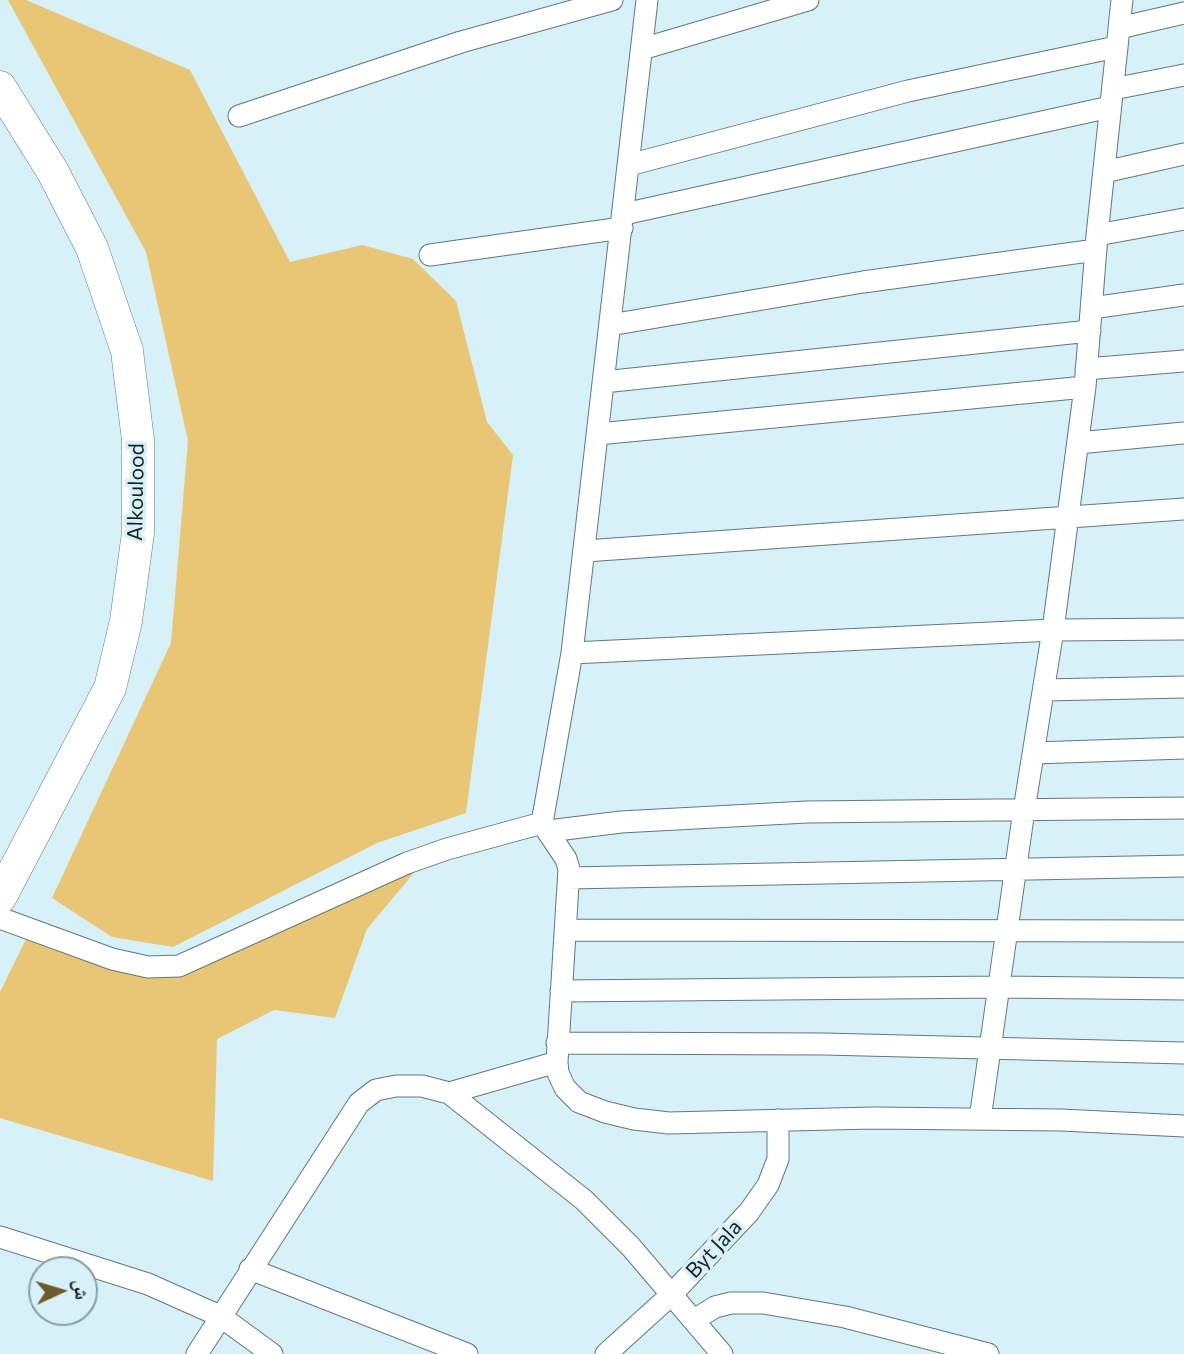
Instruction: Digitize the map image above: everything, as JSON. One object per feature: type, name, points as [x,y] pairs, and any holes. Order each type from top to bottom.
[{"type":"street","points":[[239,116],[436,49],[612,0]]},
{"type":"street","points":[[647,0],[572,653],[546,827],[566,859],[569,878],[557,1053],[558,1073],[565,1087],[579,1102],[634,1119],[669,1123],[873,1118],[1184,1126]]},
{"type":"street","points":[[642,49],[808,0]]},
{"type":"street","points":[[980,1119],[1024,810],[1045,690],[1078,443],[1122,0]]},
{"type":"street","points":[[629,165],[1117,37],[1184,13]]},
{"type":"street","points":[[430,254],[623,221],[1112,98],[1184,75]]},
{"type":"street","name":"Alkoulood","points":[[0,87],[53,172],[92,247],[127,351],[138,440],[138,533],[126,621],[110,688],[0,898]]},
{"type":"street","points":[[1104,172],[1184,154]]},
{"type":"street","points":[[610,325],[1097,243],[1184,219]]},
{"type":"street","points":[[1092,307],[1184,295]]},
{"type":"street","points":[[603,382],[1090,331]]},
{"type":"street","points":[[598,434],[1086,378],[1184,360]]},
{"type":"street","points":[[1078,443],[1184,433]]},
{"type":"street","points":[[584,551],[1184,509]]},
{"type":"street","points":[[572,653],[1053,630],[1184,629]]},
{"type":"street","points":[[1045,690],[1184,687]]},
{"type":"street","points":[[1034,753],[1184,748]]},
{"type":"street","points":[[0,918],[112,959],[148,967],[179,966],[407,863],[447,849],[546,827],[807,812],[1184,808]]},
{"type":"street","points":[[569,878],[1184,866]]},
{"type":"street","points":[[567,930],[1184,931]]},
{"type":"street","points":[[561,992],[1000,987],[1184,989]]},
{"type":"street","points":[[449,1093],[557,1053],[824,1044],[1184,1053]]},
{"type":"street","points":[[197,1354],[359,1103],[376,1090],[396,1086],[422,1086],[449,1093],[583,1200],[631,1247],[722,1354]]},
{"type":"street","name":"Byt Jala","points":[[606,1354],[671,1295],[749,1212],[768,1185],[778,1160],[778,1120]]},
{"type":"street","points":[[0,1237],[148,1284],[220,1316],[272,1354]]},
{"type":"street","points":[[250,1269],[467,1354]]},
{"type":"street","points":[[694,1320],[715,1307],[731,1303],[763,1303],[845,1317],[988,1354]]},
{"type":"shaded area","points":[[8,0],[26,0],[190,70],[290,262],[362,245],[413,259],[456,301],[487,422],[513,455],[466,813],[377,843],[173,947],[112,937],[52,898],[171,643],[188,441],[146,252]]},
{"type":"shaded area","points":[[423,862],[367,929],[335,1018],[274,1010],[217,1039],[213,1181],[0,1118],[0,992],[27,937],[179,966]]}]
